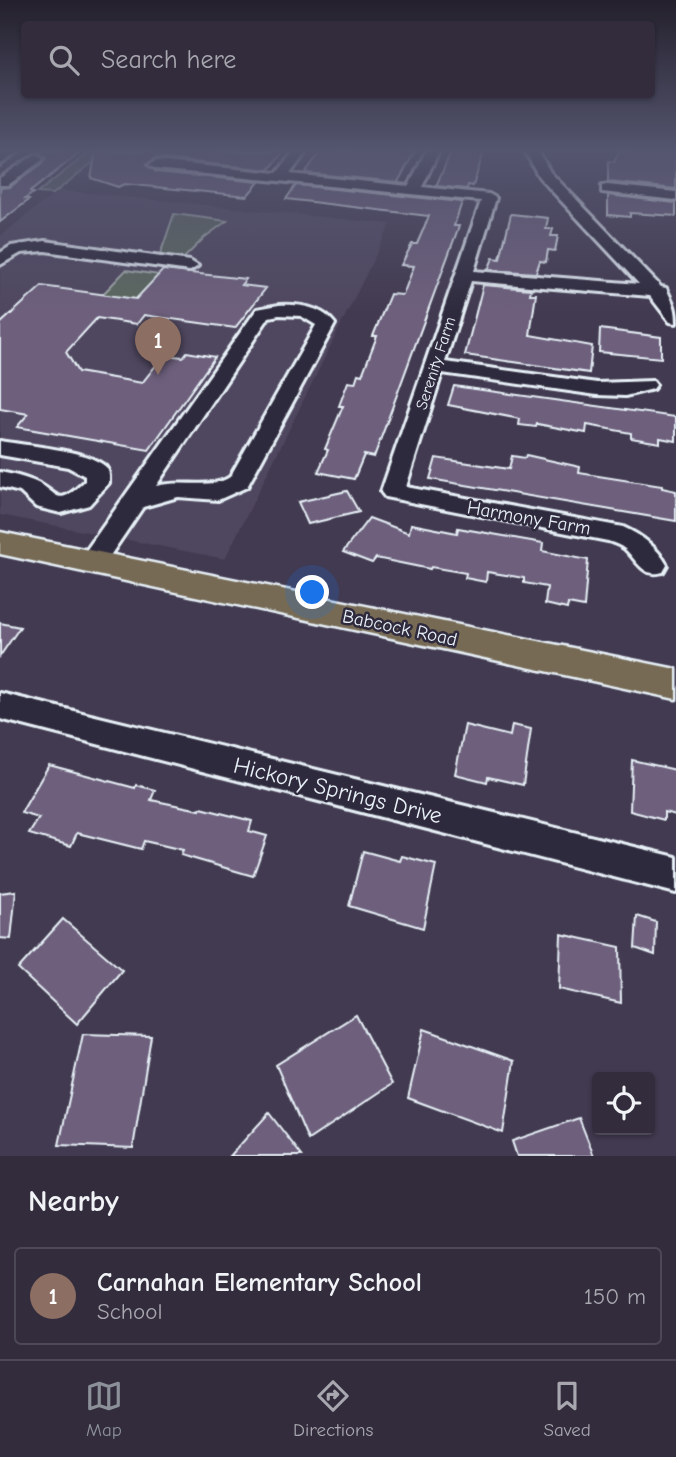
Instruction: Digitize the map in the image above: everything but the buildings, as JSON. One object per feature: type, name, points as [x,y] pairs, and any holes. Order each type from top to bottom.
[{"type":"main road","name":"Babcock Road","points":[[0,542],[676,684]]},
{"type":"street","name":"Serenity Farm","points":[[393,492],[464,275],[484,234],[488,205]]},
{"type":"street","points":[[573,205],[655,291],[674,307]]},
{"type":"street","points":[[464,275],[539,284],[572,293],[674,307]]},
{"type":"street","points":[[539,284],[574,282],[655,291]]},
{"type":"street","points":[[435,366],[597,389],[625,390],[646,385]]},
{"type":"street","points":[[0,447],[85,464],[97,472],[97,483],[81,499],[61,505],[44,501],[28,486],[0,479]]},
{"type":"street","name":"Harmony Farm","points":[[393,492],[614,533],[632,541],[654,565]]},
{"type":"street","points":[[92,562],[134,501]]},
{"type":"street","name":"Hickory Springs Drive","points":[[0,706],[676,875]]},
{"type":"lane","points":[[0,260],[17,249],[44,246],[190,265]]},
{"type":"lane","points":[[286,310],[312,313],[321,318],[326,324],[239,482],[215,494],[186,489],[158,493],[134,501],[263,313],[286,310]]},
{"type":"shaded area","points":[[40,205],[205,205],[391,224],[225,559],[0,515],[0,236]]},
{"type":"shaded area","points":[[174,214],[227,221],[205,237],[181,261],[159,258]]},
{"type":"shaded area","points":[[126,270],[159,275],[136,299],[102,295]]},
{"type":"place","name":"Carnahan Elementary School","points":[[158,375]]}]
